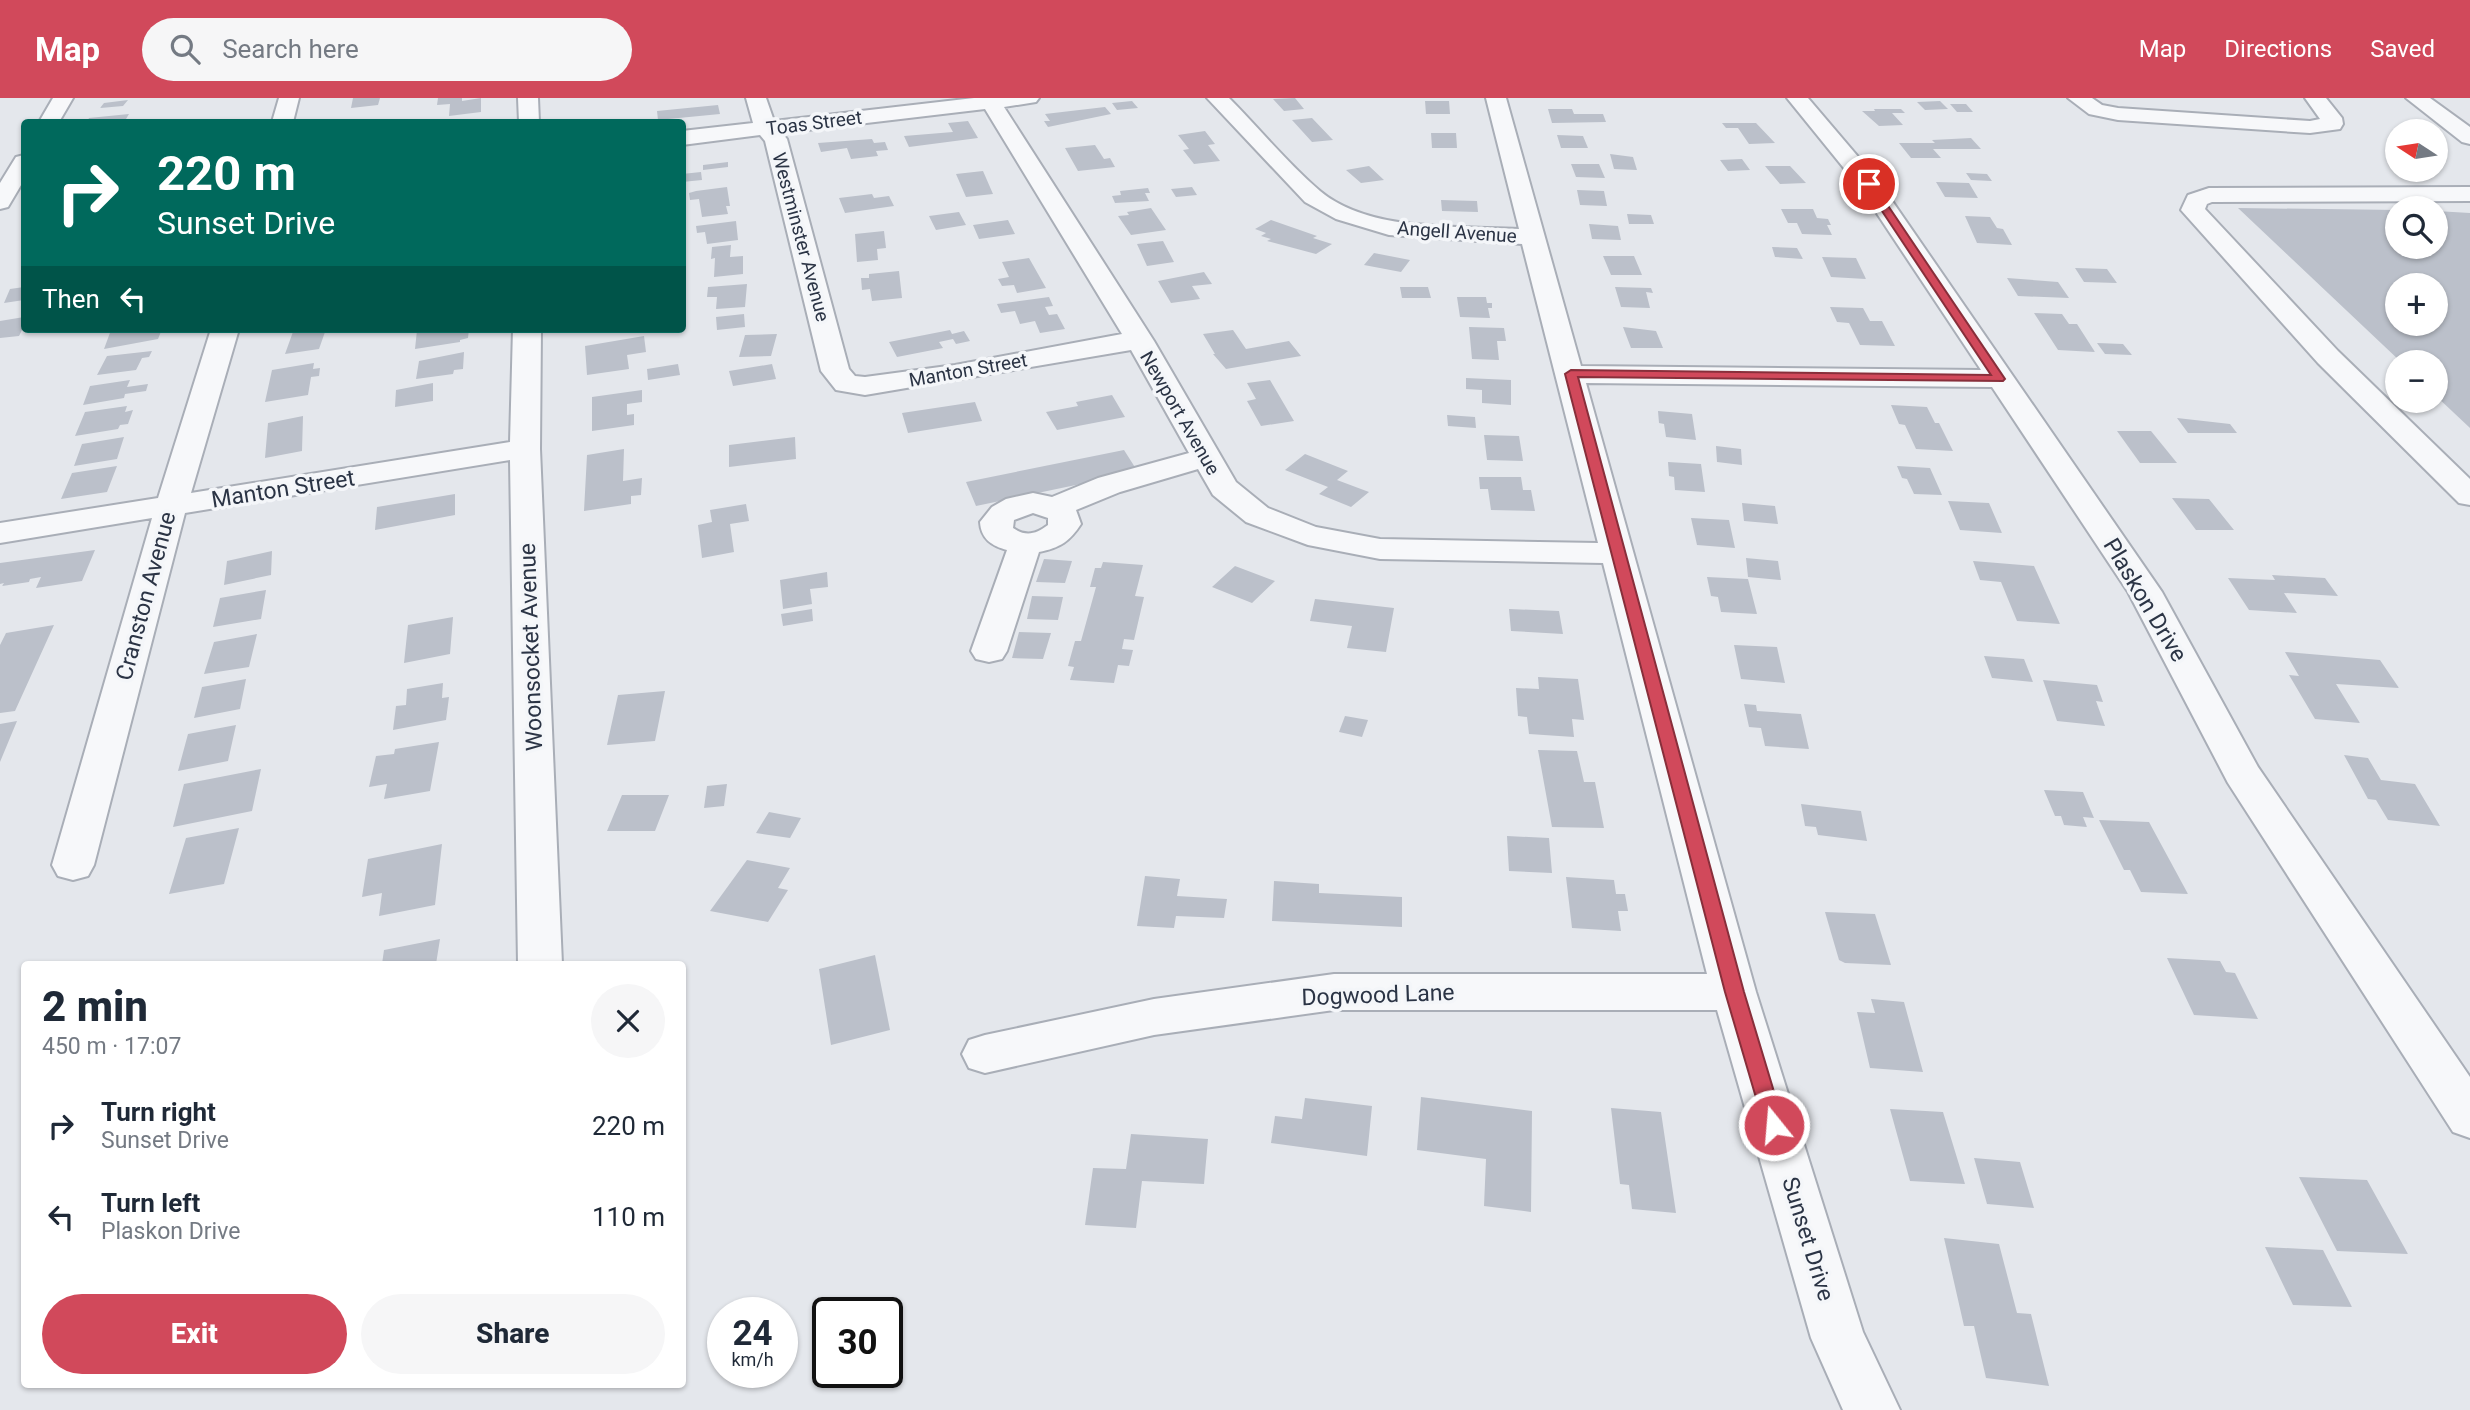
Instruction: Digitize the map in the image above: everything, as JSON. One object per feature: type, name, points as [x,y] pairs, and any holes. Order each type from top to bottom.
[{"type":"street","points":[[50,119],[64,98]]},
{"type":"street","points":[[284,119],[289,98]]},
{"type":"street","points":[[528,98],[529,119]]},
{"type":"street","name":"Westminster Avenue","points":[[756,98],[766,129],[775,139],[828,338]]},
{"type":"street","name":"Toas Street","points":[[686,138],[989,100],[1029,98]]},
{"type":"street","name":"Angell Avenue","points":[[1217,98],[1313,197],[1344,214],[1389,228],[1412,231],[1535,237]]},
{"type":"street","name":"Sunset Drive","points":[[1496,98],[1734,992],[1838,1338],[1872,1410]]},
{"type":"street","name":"Plaskon Drive","points":[[1797,98],[1869,184],[2145,592],[2242,773],[2470,1117]]},
{"type":"street","points":[[2078,98],[2096,110],[2118,114],[2310,127],[2332,124],[2331,118],[2315,98]]},
{"type":"street","points":[[2416,98],[2470,137]]},
{"type":"street","name":"Newport Avenue","points":[[989,100],[1140,341],[1224,488],[1257,515],[1308,535],[1380,548],[1618,554]]},
{"type":"street","points":[[4,215],[21,170]]},
{"type":"street","points":[[2470,194],[2209,194],[2196,200],[2193,210],[2244,270],[2340,369],[2470,496]]},
{"type":"street","name":"Cranston Avenue","points":[[73,865],[171,508],[224,333]]},
{"type":"street","name":"Woonsocket Avenue","points":[[527,333],[525,449],[540,961]]},
{"type":"street","name":"Manton Street","points":[[828,338],[839,378],[846,384],[865,386],[955,373],[1116,342],[1140,341]]},
{"type":"street","points":[[1571,374],[1999,379]]},
{"type":"street","name":"Manton Street","points":[[0,533],[171,508],[525,449]]},
{"type":"street","points":[[989,651],[1026,543],[1050,539],[1062,531],[1065,518],[1055,508],[1127,481],[1205,458]]},
{"type":"street","name":"Dogwood Lane","points":[[985,1054],[1154,1017],[1334,992],[1734,992]]},
{"type":"building","points":[[353,98],[380,98],[378,105],[351,108]]},
{"type":"building","points":[[438,98],[462,98],[462,101],[481,98],[481,112],[449,116],[450,104],[437,105]]},
{"type":"building","points":[[1295,98],[1304,109],[1284,111],[1273,99]]},
{"type":"building","points":[[128,100],[123,106],[100,108],[104,103]]},
{"type":"building","points":[[1132,101],[1138,108],[1117,110],[1112,103]]},
{"type":"building","points":[[1425,101],[1449,101],[1450,114],[1426,114]]},
{"type":"building","points":[[1940,101],[1948,109],[1925,110],[1917,102]]},
{"type":"building","points":[[1950,104],[1966,104],[1973,112],[1957,112]]},
{"type":"building","points":[[718,105],[720,114],[658,119],[657,111]]},
{"type":"building","points":[[1105,107],[1111,114],[1048,127],[1044,121],[1050,121],[1045,114]]},
{"type":"building","points":[[1548,109],[1572,109],[1574,114],[1603,114],[1606,122],[1552,123]]},
{"type":"building","points":[[1874,109],[1901,109],[1905,113],[1892,113],[1903,125],[1879,126],[1862,111],[1875,111]]},
{"type":"building","points":[[129,114],[126,119],[89,118]]},
{"type":"building","points":[[1312,118],[1333,140],[1312,142],[1292,120]]},
{"type":"building","points":[[968,121],[978,138],[909,147],[904,136],[953,132],[948,123]]},
{"type":"building","points":[[1722,123],[1756,123],[1775,143],[1749,144],[1738,128],[1726,128]]},
{"type":"building","points":[[1205,131],[1215,144],[1208,145],[1220,161],[1194,164],[1183,150],[1189,149],[1178,135]]},
{"type":"building","points":[[1431,133],[1456,133],[1457,148],[1432,148]]},
{"type":"building","points":[[1557,135],[1583,136],[1588,148],[1561,148]]},
{"type":"building","points":[[1971,138],[1981,149],[1933,149],[1941,158],[1911,158],[1899,143],[1935,143],[1932,140]]},
{"type":"building","points":[[872,139],[874,143],[885,142],[888,150],[876,151],[878,156],[851,159],[847,148],[821,152],[818,143]]},
{"type":"building","points":[[1095,145],[1104,159],[1110,158],[1115,167],[1078,171],[1065,148]]},
{"type":"building","points":[[1610,154],[1633,157],[1637,170],[1614,169]]},
{"type":"building","points":[[1742,159],[1750,170],[1728,171],[1720,160]]},
{"type":"building","points":[[728,162],[728,167],[703,170],[703,165]]},
{"type":"building","points":[[1571,164],[1599,164],[1605,178],[1576,177]]},
{"type":"building","points":[[1369,166],[1384,180],[1361,183],[1346,170]]},
{"type":"building","points":[[1765,166],[1790,166],[1806,183],[1780,184]]},
{"type":"building","points":[[983,171],[993,194],[966,197],[956,174]]},
{"type":"building","points":[[701,172],[702,180],[686,182],[686,174]]},
{"type":"building","points":[[1966,173],[1987,174],[1992,181],[1971,180]]},
{"type":"building","points":[[1936,182],[1969,183],[1978,198],[1945,197]]},
{"type":"building","points":[[727,187],[730,206],[726,206],[728,214],[702,217],[699,199],[690,200],[689,193]]},
{"type":"building","points":[[1192,187],[1197,195],[1176,197],[1171,189]]},
{"type":"building","points":[[1148,188],[1150,193],[1145,193],[1149,201],[1115,203],[1112,196],[1121,195],[1120,191]]},
{"type":"building","points":[[1577,190],[1604,191],[1607,206],[1580,205]]},
{"type":"building","points":[[872,194],[874,198],[889,196],[894,206],[845,213],[839,198]]},
{"type":"building","points":[[1441,200],[1477,201],[1478,212],[1442,211]]},
{"type":"building","points":[[1151,208],[1166,230],[1131,235],[1118,216],[1129,215],[1127,212]]},
{"type":"building","points":[[2238,208],[2385,210],[2385,259],[2448,259],[2448,212],[2470,213],[2470,428],[2448,407],[2448,350],[2388,350]]},
{"type":"building","points":[[1781,209],[1813,209],[1817,218],[1828,219],[1831,225],[1827,225],[1832,235],[1802,234],[1797,223],[1788,223]]},
{"type":"building","points":[[959,212],[966,225],[936,230],[929,216]]},
{"type":"building","points":[[1627,214],[1651,215],[1654,224],[1629,224]]},
{"type":"building","points":[[1965,216],[1990,217],[1997,228],[2003,229],[2012,245],[1977,243]]},
{"type":"building","points":[[1008,220],[1015,234],[979,239],[973,225]]},
{"type":"building","points":[[1271,220],[1332,244],[1316,254],[1267,241],[1271,239],[1261,236],[1266,233],[1255,229]]},
{"type":"building","points":[[736,221],[738,240],[707,244],[705,232],[697,233],[696,226]]},
{"type":"building","points":[[1589,224],[1618,226],[1621,240],[1592,239]]},
{"type":"building","points":[[884,231],[886,248],[877,249],[878,260],[857,262],[855,234]]},
{"type":"building","points":[[1163,241],[1174,262],[1147,266],[1137,244]]},
{"type":"building","points":[[731,245],[730,257],[743,256],[743,274],[714,277],[715,258],[711,259],[712,247]]},
{"type":"building","points":[[1772,247],[1797,248],[1803,259],[1775,257]]},
{"type":"building","points":[[1374,253],[1410,260],[1401,272],[1364,265]]},
{"type":"building","points":[[1603,256],[1634,256],[1642,275],[1611,275]]},
{"type":"building","points":[[1822,257],[1856,258],[1866,279],[1831,277]]},
{"type":"building","points":[[1029,258],[1046,288],[1017,293],[1014,285],[1002,286],[998,279],[1009,277],[1002,262]]},
{"type":"building","points":[[2075,268],[2107,269],[2117,283],[2084,282]]},
{"type":"building","points":[[899,271],[902,298],[872,301],[870,289],[862,290],[861,278],[869,278],[869,274]]},
{"type":"building","points":[[1204,272],[1212,284],[1192,286],[1200,299],[1171,303],[1158,281]]},
{"type":"building","points":[[2007,278],[2058,282],[2069,298],[2018,296]]},
{"type":"building","points":[[747,284],[745,307],[716,309],[717,297],[707,297],[708,287]]},
{"type":"building","points":[[21,287],[21,300],[4,303],[10,289]]},
{"type":"building","points":[[1400,287],[1428,287],[1431,298],[1402,298]]},
{"type":"building","points":[[1615,287],[1651,288],[1653,293],[1646,292],[1650,308],[1621,307]]},
{"type":"building","points":[[1049,297],[1053,306],[1045,307],[1049,315],[1057,314],[1065,329],[1040,333],[1035,321],[1020,324],[1015,311],[1001,313],[997,304]]},
{"type":"building","points":[[1457,297],[1486,297],[1487,303],[1492,303],[1492,308],[1488,308],[1490,318],[1460,317]]},
{"type":"building","points":[[1830,307],[1863,308],[1870,321],[1882,321],[1895,346],[1860,345],[1849,323],[1837,322]]},
{"type":"building","points":[[2034,313],[2062,314],[2069,324],[2077,324],[2095,352],[2058,350]]},
{"type":"building","points":[[744,314],[745,327],[717,330],[716,317]]},
{"type":"building","points":[[21,318],[19,336],[0,338],[0,321]]},
{"type":"building","points":[[1469,327],[1504,328],[1506,341],[1497,341],[1499,360],[1472,359]]},
{"type":"building","points":[[1623,327],[1656,331],[1663,348],[1631,348]]},
{"type":"building","points":[[950,330],[952,334],[964,331],[970,341],[956,344],[953,339],[939,342],[943,348],[897,357],[889,342]]},
{"type":"building","points":[[1233,330],[1246,349],[1289,341],[1301,356],[1226,369],[1213,354],[1203,334]]},
{"type":"building","points":[[110,333],[160,333],[158,339],[104,349]]},
{"type":"building","points":[[293,333],[325,333],[319,349],[285,354]]},
{"type":"building","points":[[417,333],[469,333],[468,338],[460,342],[415,349]]},
{"type":"building","points":[[777,334],[771,356],[739,357],[745,335]]},
{"type":"building","points":[[644,336],[646,352],[627,355],[629,369],[587,375],[585,346]]},
{"type":"building","points":[[2097,343],[2123,344],[2132,355],[2105,354]]},
{"type":"building","points":[[152,351],[149,357],[142,358],[136,370],[97,375],[107,356]]},
{"type":"building","points":[[464,352],[463,369],[454,370],[453,374],[416,379],[419,361]]},
{"type":"building","points":[[314,363],[313,369],[320,368],[319,376],[311,377],[308,395],[265,402],[272,370]]},
{"type":"building","points":[[678,364],[680,375],[648,380],[647,369]]},
{"type":"building","points":[[772,364],[776,379],[733,386],[729,371]]},
{"type":"building","points":[[1466,378],[1511,380],[1511,405],[1482,403],[1482,390],[1466,389]]},
{"type":"building","points":[[130,380],[127,387],[148,384],[146,391],[83,405],[90,386]]},
{"type":"building","points":[[1270,380],[1294,421],[1261,426],[1247,401],[1256,399],[1247,383]]},
{"type":"building","points":[[433,383],[433,401],[395,407],[396,390]]},
{"type":"building","points":[[642,390],[642,402],[627,404],[627,415],[634,414],[634,425],[592,431],[592,397]]},
{"type":"building","points":[[1112,395],[1125,417],[1057,430],[1046,412],[1078,406],[1076,402]]},
{"type":"building","points":[[975,402],[982,421],[908,433],[902,413]]},
{"type":"building","points":[[1891,405],[1927,407],[1935,423],[1939,423],[1953,451],[1916,449],[1905,425],[1899,424]]},
{"type":"building","points":[[127,406],[125,412],[133,410],[128,424],[120,425],[118,429],[75,436],[85,412]]},
{"type":"building","points":[[1658,411],[1692,414],[1696,440],[1666,437],[1664,424],[1659,423]]},
{"type":"building","points":[[1447,415],[1475,417],[1476,428],[1448,426]]},
{"type":"building","points":[[303,416],[302,451],[265,458],[268,423]]},
{"type":"building","points":[[2177,418],[2230,424],[2237,433],[2188,433]]},
{"type":"building","points":[[2117,431],[2151,431],[2177,463],[2140,463]]},
{"type":"building","points":[[1484,435],[1519,436],[1523,461],[1487,460]]},
{"type":"building","points":[[124,437],[117,459],[74,466],[82,444]]},
{"type":"building","points":[[795,437],[796,459],[729,467],[729,445]]},
{"type":"building","points":[[1716,446],[1741,449],[1742,465],[1717,462]]},
{"type":"building","points":[[624,449],[623,481],[642,478],[641,495],[631,496],[631,504],[584,511],[587,455]]},
{"type":"building","points":[[1124,450],[1138,472],[976,506],[966,482]]},
{"type":"building","points":[[1305,454],[1348,471],[1337,480],[1369,492],[1351,507],[1319,494],[1328,487],[1285,470]]},
{"type":"building","points":[[1668,462],[1701,464],[1705,492],[1675,490],[1674,477],[1669,476]]},
{"type":"building","points":[[117,466],[107,492],[61,499],[72,473]]},
{"type":"building","points":[[1897,466],[1930,468],[1942,495],[1914,494]]},
{"type":"building","points":[[1479,477],[1521,477],[1523,490],[1531,490],[1535,511],[1491,510],[1488,489],[1480,489]]},
{"type":"building","points":[[455,494],[455,515],[375,530],[377,507]]},
{"type":"building","points":[[2172,498],[2209,499],[2234,530],[2196,530]]},
{"type":"building","points":[[1948,501],[1989,503],[2002,533],[1960,530]]},
{"type":"building","points":[[1742,503],[1775,506],[1778,524],[1744,521]]},
{"type":"building","points":[[746,504],[749,521],[730,524],[734,552],[702,558],[698,525],[712,522],[710,510]]},
{"type":"building","points":[[1691,518],[1729,520],[1735,548],[1697,545]]},
{"type":"building","points":[[95,550],[82,581],[36,588],[41,577],[30,579],[29,582],[2,586],[4,583],[0,584],[0,563]]},
{"type":"building","points":[[272,551],[271,575],[224,585],[227,561]]},
{"type":"building","points":[[1746,558],[1778,561],[1781,580],[1748,577]]},
{"type":"building","points":[[1044,559],[1072,561],[1065,583],[1036,582]]},
{"type":"building","points":[[1973,561],[2034,566],[2060,624],[2017,621],[2001,582],[1980,580]]},
{"type":"building","points":[[1103,562],[1143,565],[1135,596],[1144,597],[1134,640],[1124,639],[1122,649],[1133,650],[1129,666],[1118,665],[1114,683],[1070,680],[1074,667],[1068,666],[1075,641],[1081,641],[1096,587],[1090,587],[1095,568],[1101,568]]},
{"type":"building","points":[[1235,566],[1275,581],[1252,603],[1212,587]]},
{"type":"building","points":[[827,572],[828,587],[810,589],[812,604],[783,609],[780,580]]},
{"type":"building","points":[[2272,575],[2325,578],[2338,596],[2284,593],[2297,613],[2249,610],[2228,578],[2275,580]]},
{"type":"building","points":[[1707,577],[1748,579],[1757,614],[1721,612],[1718,597],[1711,596]]},
{"type":"building","points":[[266,590],[261,619],[213,627],[220,598]]},
{"type":"building","points":[[1032,596],[1063,597],[1058,620],[1027,619]]},
{"type":"building","points":[[1315,599],[1394,608],[1386,652],[1347,648],[1352,626],[1310,621]]},
{"type":"building","points":[[812,609],[813,621],[783,626],[781,614]]},
{"type":"building","points":[[1509,609],[1559,611],[1563,634],[1511,631]]},
{"type":"building","points":[[453,617],[450,654],[404,663],[408,625]]},
{"type":"building","points":[[54,625],[15,711],[0,713],[0,645],[6,633]]},
{"type":"building","points":[[1019,632],[1051,633],[1043,659],[1012,658]]},
{"type":"building","points":[[257,634],[249,667],[204,674],[214,642]]},
{"type":"building","points":[[1734,645],[1777,647],[1785,683],[1741,679]]},
{"type":"building","points":[[2285,652],[2380,660],[2399,688],[2336,684],[2360,723],[2315,719],[2289,675],[2299,676]]},
{"type":"building","points":[[1984,656],[2024,659],[2033,682],[1992,678]]},
{"type":"building","points":[[1538,677],[1578,679],[1584,720],[1572,719],[1574,737],[1529,734],[1527,717],[1518,716],[1516,688],[1539,689]]},
{"type":"building","points":[[246,679],[240,709],[194,718],[202,687]]},
{"type":"building","points":[[2043,680],[2097,685],[2103,702],[2096,701],[2105,726],[2057,721]]},
{"type":"building","points":[[443,683],[442,698],[449,697],[446,720],[393,730],[396,706],[406,705],[407,689]]},
{"type":"building","points":[[665,691],[655,741],[607,745],[618,695]]},
{"type":"building","points":[[1744,704],[1756,705],[1757,711],[1801,714],[1809,749],[1765,746],[1761,728],[1749,727]]},
{"type":"building","points":[[1345,716],[1368,720],[1362,737],[1339,732]]},
{"type":"building","points":[[17,721],[0,762],[0,724]]},
{"type":"building","points":[[236,725],[228,761],[178,771],[188,734]]},
{"type":"building","points":[[439,742],[430,791],[384,799],[387,784],[369,787],[376,756],[394,754],[395,749]]},
{"type":"building","points":[[1538,750],[1577,751],[1584,782],[1595,782],[1604,828],[1552,827]]},
{"type":"building","points":[[2344,755],[2368,758],[2381,780],[2415,784],[2440,826],[2388,820],[2376,800],[2368,799]]},
{"type":"building","points":[[261,769],[252,811],[173,827],[184,784]]},
{"type":"building","points":[[727,784],[724,806],[704,808],[707,786]]},
{"type":"building","points":[[2044,790],[2083,792],[2094,818],[2083,817],[2087,827],[2064,825],[2061,816],[2055,816]]},
{"type":"building","points":[[622,795],[669,795],[655,831],[607,831]]},
{"type":"building","points":[[1801,804],[1861,811],[1867,841],[1818,835],[1816,827],[1805,826]]},
{"type":"building","points":[[769,812],[801,818],[790,838],[756,833]]},
{"type":"building","points":[[2099,820],[2149,822],[2188,894],[2141,892],[2130,870],[2124,870]]},
{"type":"building","points":[[239,828],[224,884],[169,894],[186,838]]},
{"type":"building","points":[[1507,836],[1549,838],[1552,873],[1509,871]]},
{"type":"building","points":[[442,844],[435,905],[379,916],[382,893],[362,897],[368,859]]},
{"type":"building","points":[[747,860],[790,868],[778,888],[788,890],[768,922],[710,911]]},
{"type":"building","points":[[1145,876],[1180,879],[1177,896],[1227,899],[1224,918],[1176,916],[1174,928],[1137,926]]},
{"type":"building","points":[[1566,877],[1614,880],[1616,894],[1625,894],[1628,911],[1618,911],[1621,931],[1572,928]]},
{"type":"building","points":[[1274,881],[1319,884],[1319,893],[1402,897],[1402,927],[1272,921]]},
{"type":"building","points":[[1825,912],[1875,914],[1891,965],[1845,963],[1839,960]]},
{"type":"building","points":[[440,939],[436,961],[382,961],[384,950]]},
{"type":"building","points":[[875,955],[890,1030],[831,1045],[819,969]]},
{"type":"building","points":[[2167,958],[2220,961],[2226,972],[2235,973],[2258,1019],[2194,1015]]},
{"type":"building","points":[[1871,999],[1904,1002],[1923,1072],[1870,1068],[1857,1012],[1875,1013]]},
{"type":"building","points":[[1421,1097],[1532,1111],[1531,1212],[1484,1206],[1486,1159],[1417,1150]]},
{"type":"building","points":[[1305,1098],[1372,1106],[1367,1156],[1271,1143],[1275,1116],[1302,1119]]},
{"type":"building","points":[[1611,1108],[1661,1112],[1676,1213],[1632,1209],[1629,1185],[1620,1184]]},
{"type":"building","points":[[1890,1109],[1943,1112],[1965,1184],[1910,1181]]},
{"type":"building","points":[[1131,1134],[1208,1139],[1204,1184],[1142,1181],[1136,1228],[1085,1225],[1093,1168],[1126,1169]]},
{"type":"building","points":[[1974,1158],[2020,1162],[2034,1208],[1987,1204]]},
{"type":"building","points":[[2299,1177],[2367,1180],[2408,1254],[2337,1251]]},
{"type":"building","points":[[1944,1238],[1999,1244],[2017,1313],[2031,1314],[2049,1386],[1986,1378],[1974,1326],[1964,1326]]},
{"type":"building","points":[[2265,1247],[2323,1250],[2352,1307],[2293,1305]]},
{"type":"route","points":[[1774,1125],[1734,992],[1571,374],[1999,379],[1869,184]]}]
